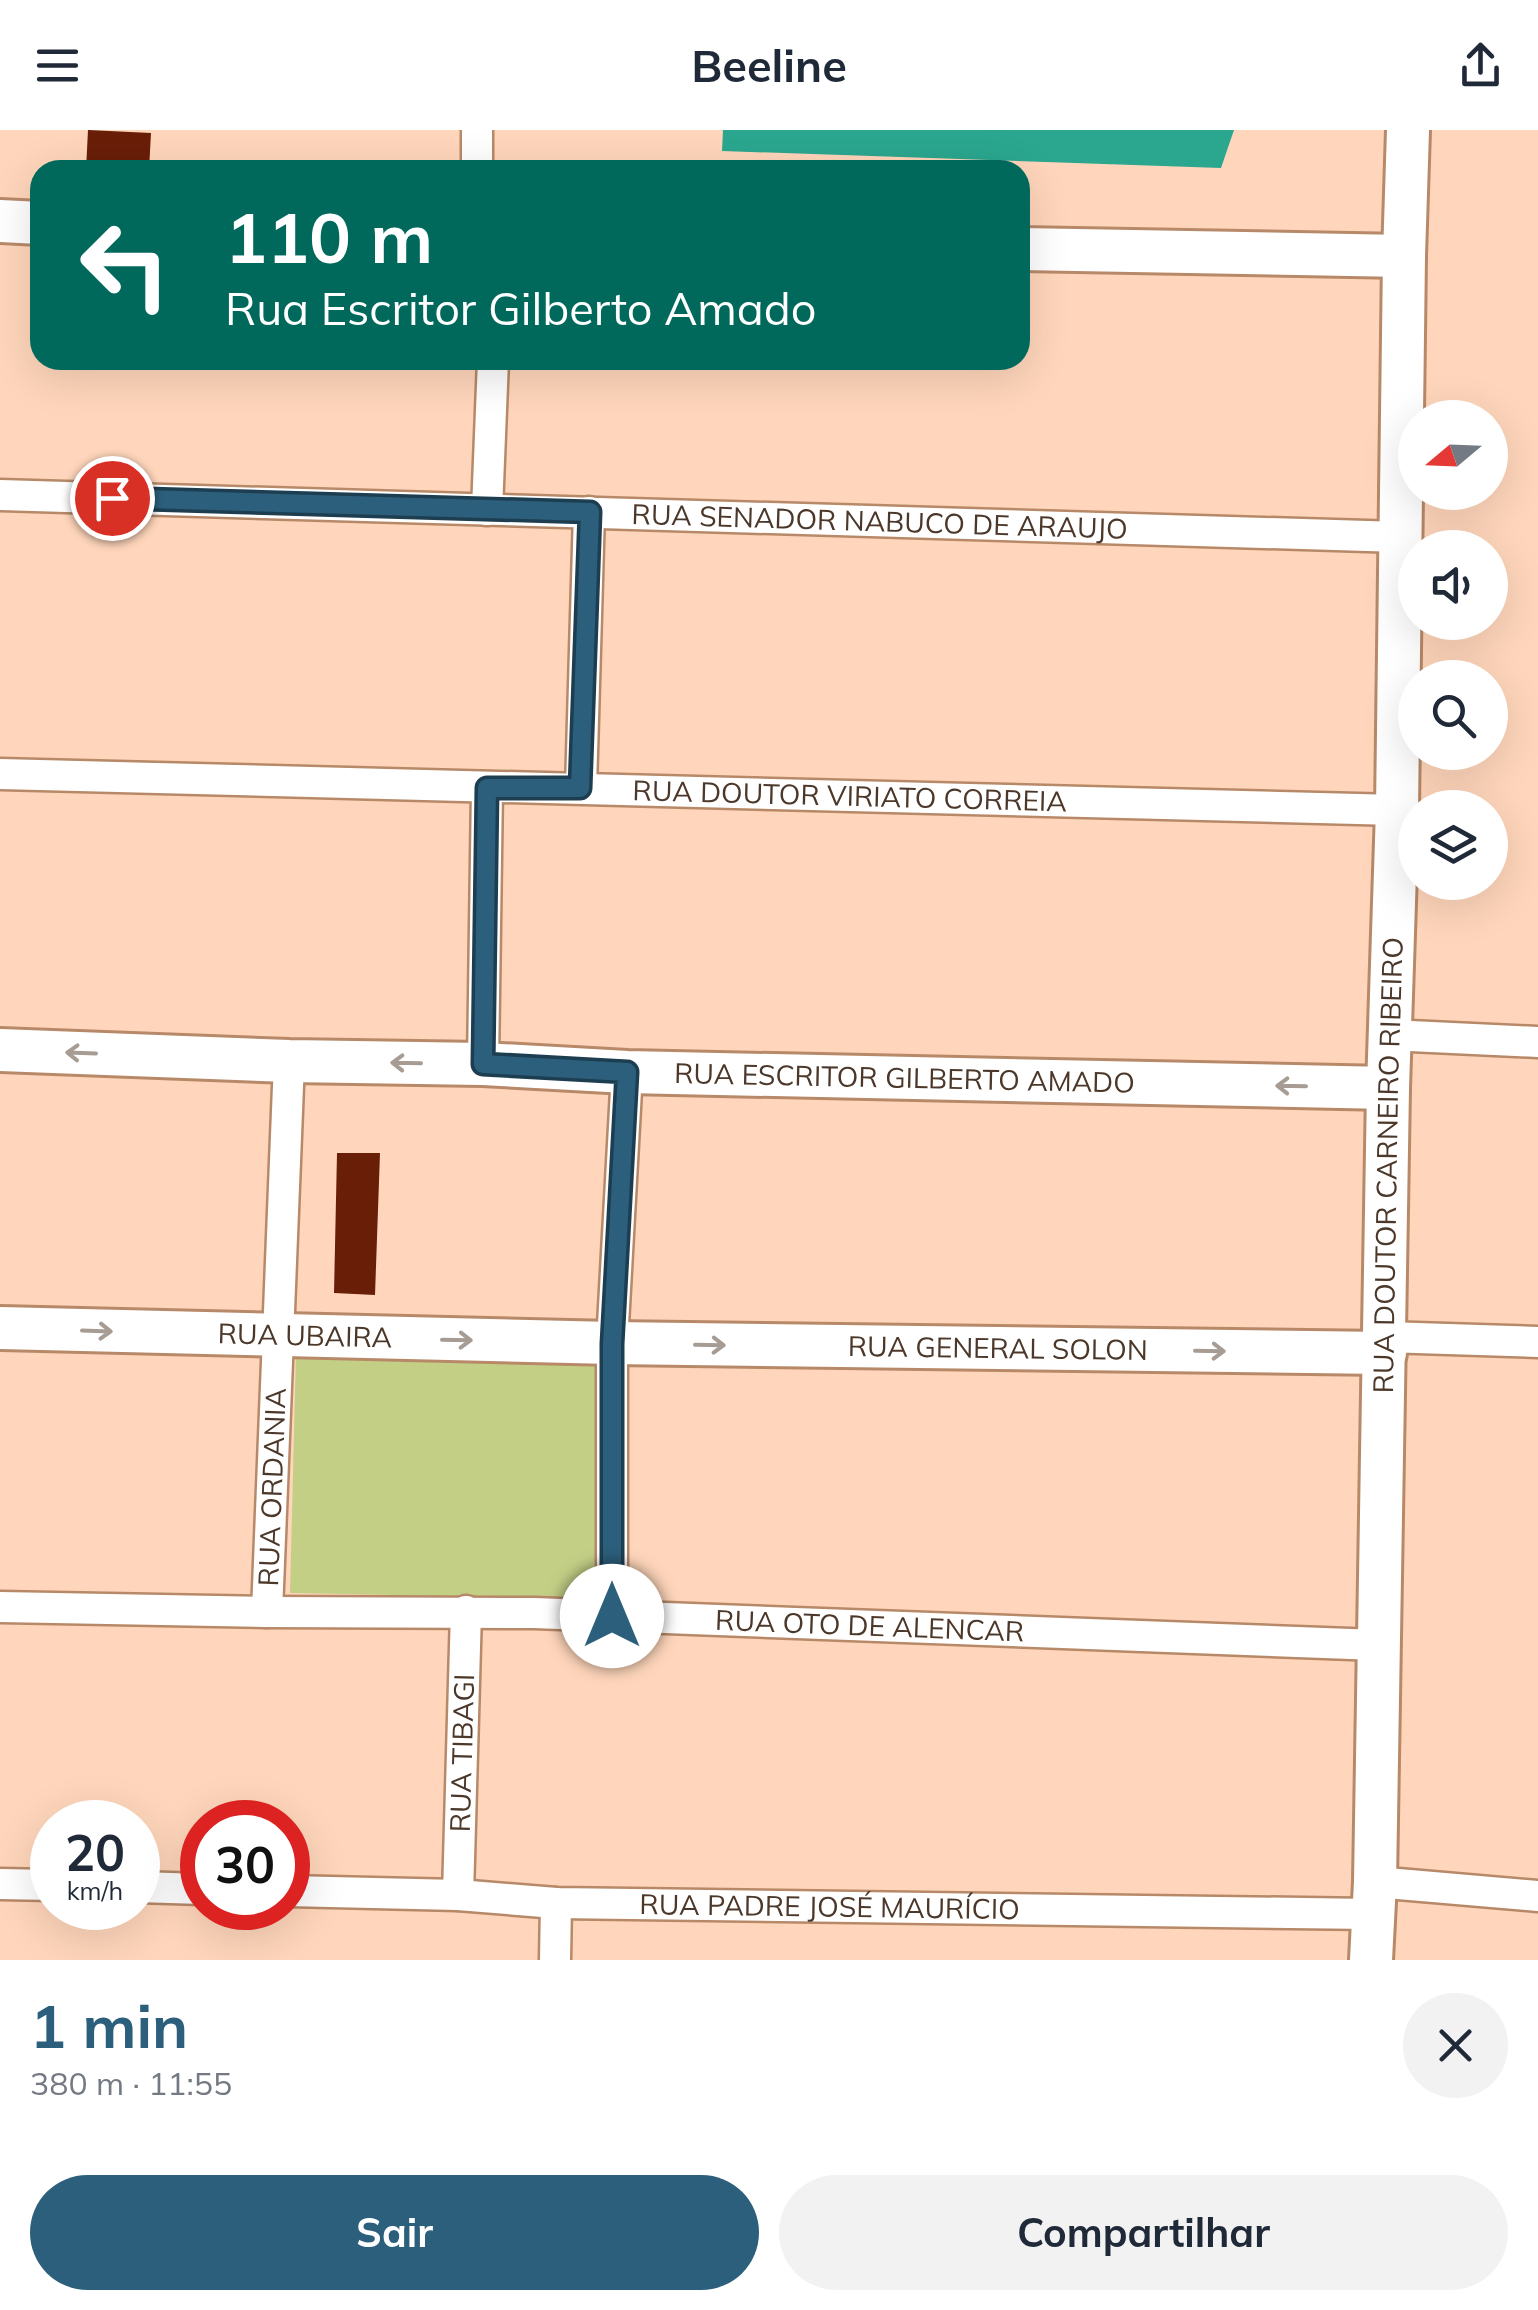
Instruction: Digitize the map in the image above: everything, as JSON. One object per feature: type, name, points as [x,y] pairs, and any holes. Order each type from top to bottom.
[{"type":"street","points":[[477,130],[477,160]]},
{"type":"street","name":"RUA DOUTOR CARNEIRO RIBEIRO","points":[[1400,530],[1408,130]]},
{"type":"street","points":[[0,221],[30,222]]},
{"type":"street","points":[[1030,249],[1404,256]]},
{"type":"street","points":[[487,510],[493,370]]},
{"type":"street","name":"RUA SENADOR NABUCO DE ARAUJO","points":[[0,495],[1398,537]]},
{"type":"street","points":[[580,788],[590,512]]},
{"type":"street","name":"RUA DOUTOR CARNEIRO RIBEIRO","points":[[1372,1960],[1399,640]]},
{"type":"street","name":"RUA DOUTOR VIRIATO CORREIA","points":[[0,774],[1397,810]]},
{"type":"street","points":[[483,1064],[487,788]]},
{"type":"street","points":[[1389,1035],[1538,1042]]},
{"type":"street","name":"RUA ESCRITOR GILBERTO AMADO","points":[[0,1050],[627,1072],[1388,1088]]},
{"type":"street","name":"RUA ORDANIA","points":[[268,1612],[289,1061]]},
{"type":"street","points":[[612,1616],[612,1344],[627,1072]]},
{"type":"street","name":"RUA UBAIRA","points":[[0,1328],[612,1344]]},
{"type":"street","name":"RUA GENERAL SOLON","points":[[612,1344],[1538,1342]]},
{"type":"street","name":"RUA OTO DE ALENCAR","points":[[0,1608],[466,1611],[1378,1645]]},
{"type":"street","name":"RUA TIBAGI","points":[[458,1895],[466,1611]]},
{"type":"street","points":[[0,1884],[30,1885]]},
{"type":"street","name":"RUA PADRE JOSÉ MAURÍCIO","points":[[310,1892],[556,1902],[1538,1896]]},
{"type":"street","points":[[555,1960],[556,1902]]},
{"type":"green space","points":[[296,1353],[602,1361],[608,1599],[290,1593]]},
{"type":"water","points":[[723,130],[1234,130],[1221,168],[722,151]]},
{"type":"building","points":[[88,130],[151,133],[150,160],[86,160]]},
{"type":"building","points":[[337,1153],[380,1153],[375,1295],[334,1293]]},
{"type":"route","points":[[112,498],[590,512],[580,788],[487,788],[483,1064],[627,1072],[612,1344],[612,1616]]}]
